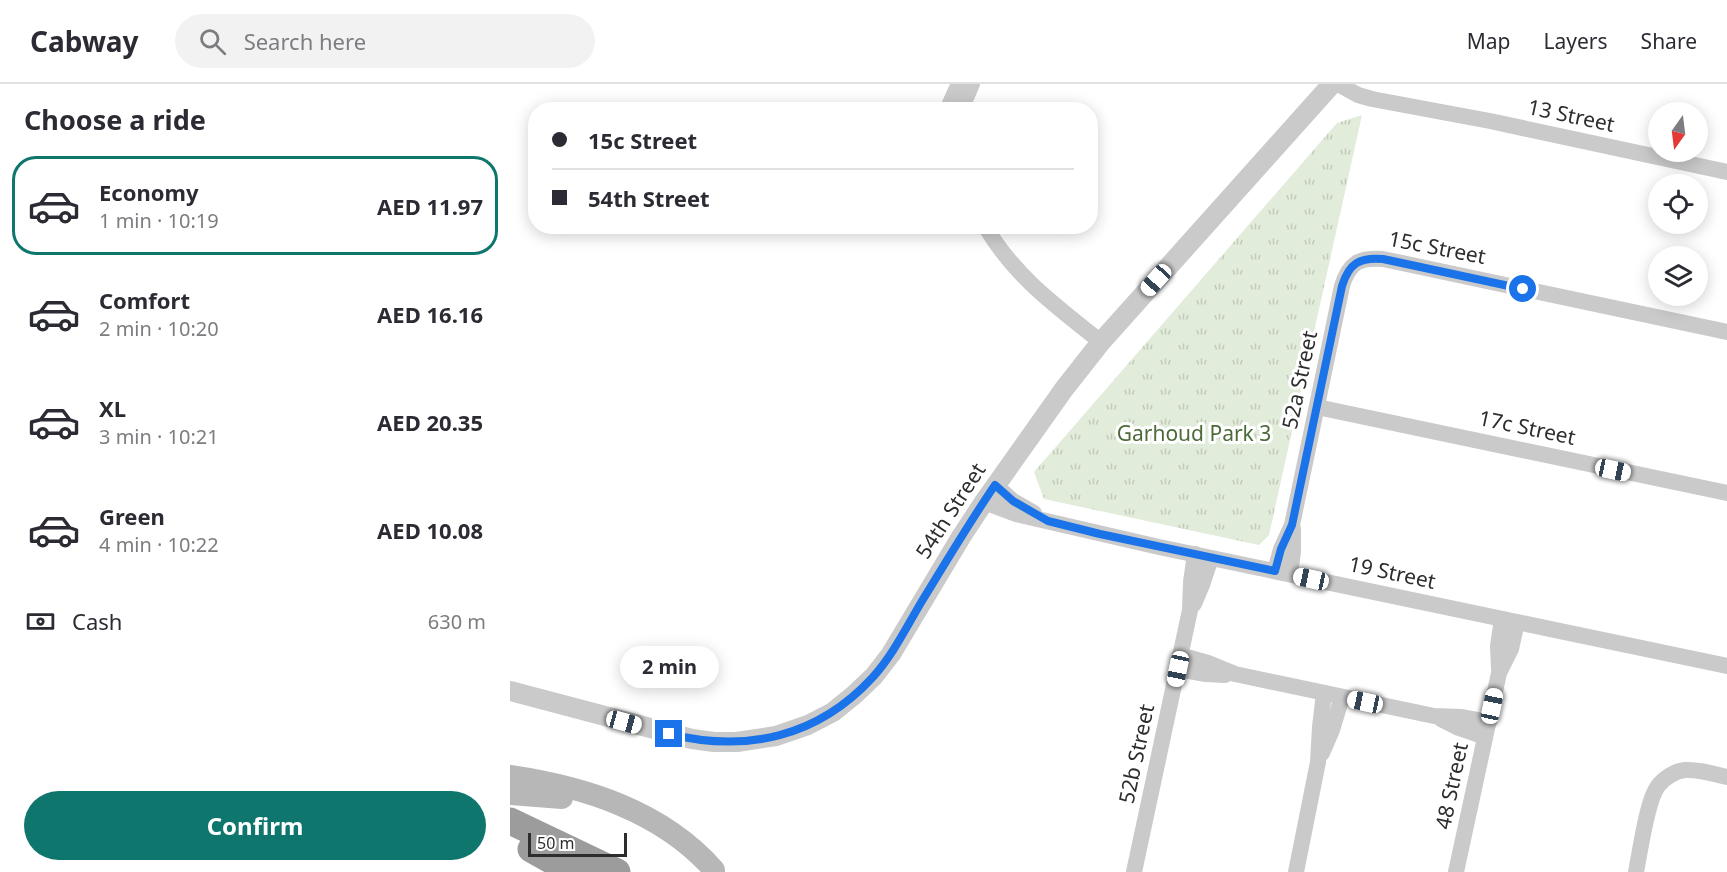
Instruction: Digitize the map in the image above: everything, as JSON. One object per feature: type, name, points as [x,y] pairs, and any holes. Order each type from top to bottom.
[{"type":"highway","points":[[510,821],[617,872]]},
{"type":"highway","points":[[510,837],[572,872]]},
{"type":"main road","points":[[510,776],[574,788],[636,811],[659,824],[692,848],[715,871]]},
{"type":"main road","points":[[510,794],[556,797],[597,805],[635,819],[661,833],[715,871]]},
{"type":"street","points":[[951,102],[960,84]]},
{"type":"street","points":[[964,102],[972,84]]},
{"type":"street","name":"54th Street","points":[[510,691],[681,737],[714,742],[760,740],[776,736],[808,725],[833,712],[874,676],[891,654],[995,485],[1028,437],[1101,342],[1332,84]]},
{"type":"street","name":"13 Street","points":[[1338,84],[1358,94],[1384,100],[1727,172]]},
{"type":"street","points":[[1359,84],[1384,100]]},
{"type":"street","points":[[989,234],[1011,264],[1032,286],[1101,342]]},
{"type":"street","name":"15c Street","points":[[1350,267],[1371,258],[1383,259],[1727,332]]},
{"type":"street","name":"52a Street","points":[[1282,573],[1293,552],[1292,525],[1342,286],[1350,267]]},
{"type":"street","name":"17c Street","points":[[1317,407],[1727,493]]},
{"type":"street","name":"19 Street","points":[[995,485],[1013,501],[1048,521]]},
{"type":"street","name":"19 Street","points":[[984,502],[1016,514],[1100,534],[1727,666]]},
{"type":"street","name":"52b Street","points":[[1134,872],[1191,610],[1202,585],[1203,556]]},
{"type":"street","name":"48 Street","points":[[1456,872],[1499,673],[1510,649],[1509,621]]},
{"type":"street","points":[[1179,662],[1209,663],[1235,674],[1342,697],[1434,716],[1462,717],[1487,729]]},
{"type":"street","points":[[1296,872],[1318,762],[1324,693]]},
{"type":"street","points":[[1318,762],[1332,730],[1342,697]]},
{"type":"street","points":[[1636,872],[1649,807],[1657,786],[1665,778],[1685,770],[1696,770],[1727,777]]},
{"type":"green space","name":"Garhoud Park 3","points":[[1362,115],[1269,535],[1259,545],[1044,499],[1034,472],[1337,123]]},
{"type":"route","points":[[669,734],[714,742],[760,740],[808,725],[833,712],[874,676],[891,654],[995,485],[1013,501],[1048,521],[1275,571],[1281,549],[1292,525],[1342,286],[1350,267],[1371,258],[1383,259],[1523,289]]}]
